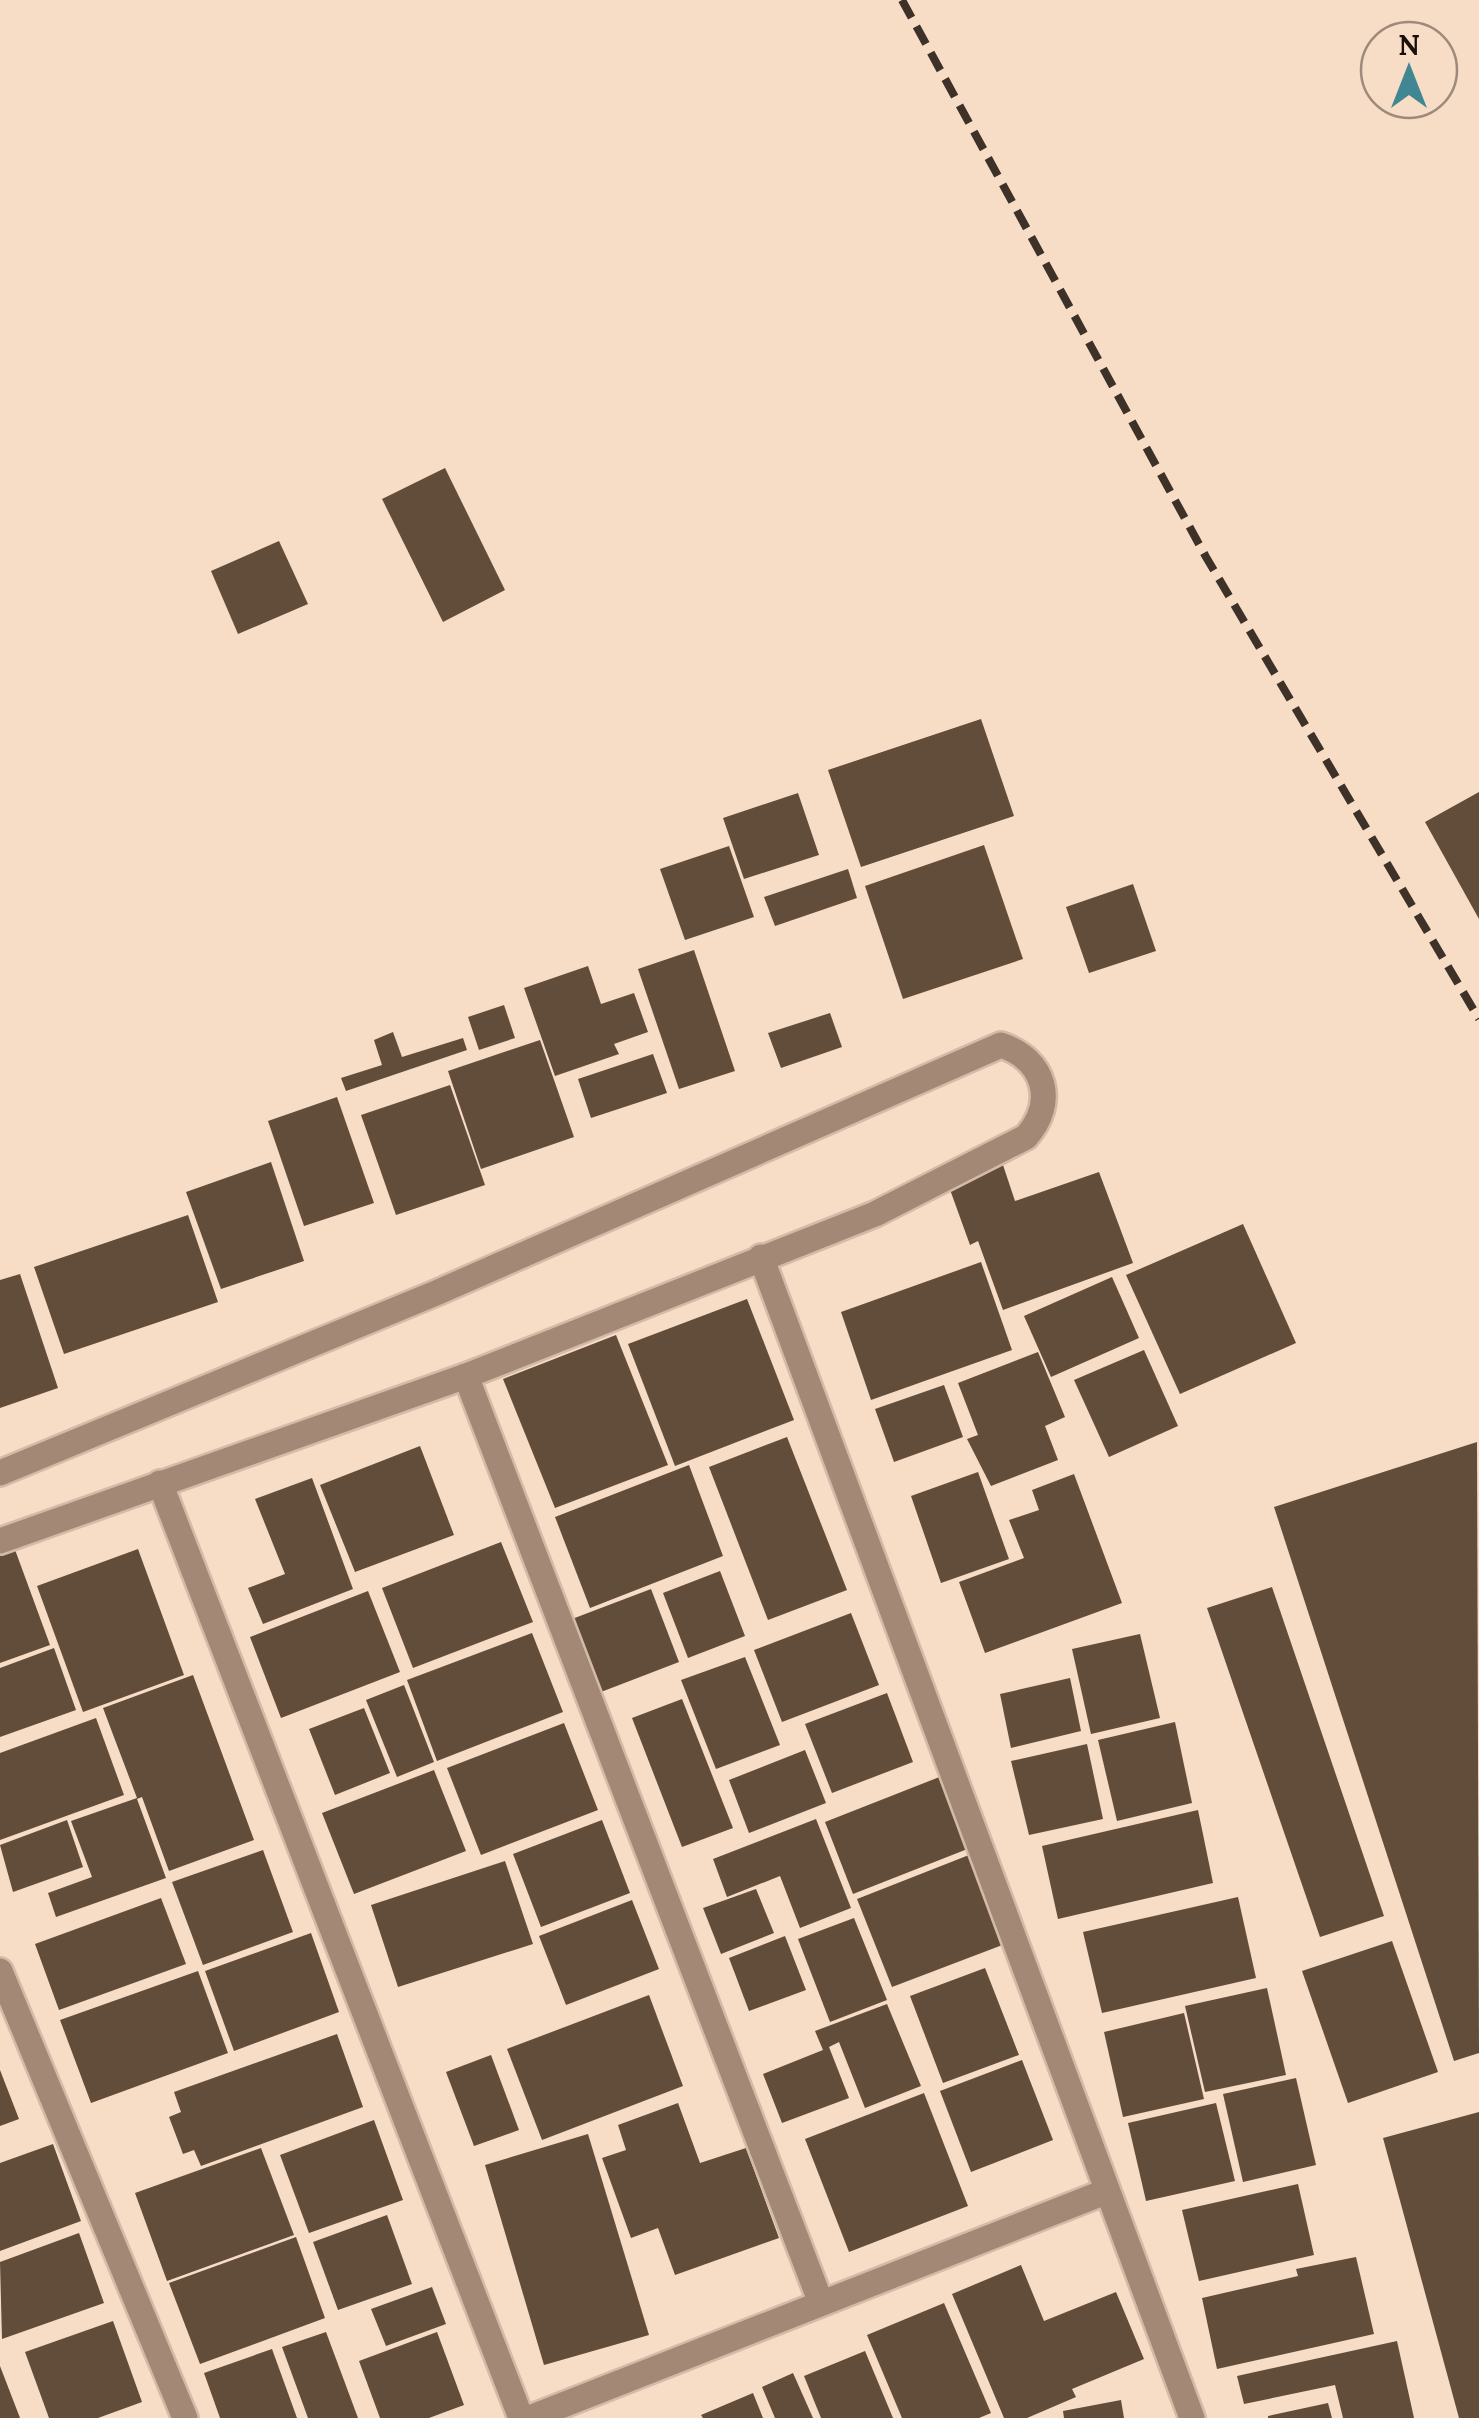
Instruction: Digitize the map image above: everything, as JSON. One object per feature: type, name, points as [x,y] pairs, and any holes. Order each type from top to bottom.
[{"type":"street","points":[[0,1473],[436,1294],[1001,1045],[1020,1051],[1040,1070],[1045,1099],[1038,1123],[1026,1138],[875,1214],[466,1376],[0,1541]]},
{"type":"street","points":[[761,1257],[1192,2418]]},
{"type":"street","points":[[466,1376],[821,2302]]},
{"type":"street","points":[[160,1483],[536,2416],[1106,2192]]},
{"type":"street","points":[[0,1971],[186,2418]]},
{"type":"building","points":[[445,468],[505,590],[443,622],[382,499]]},
{"type":"building","points":[[279,541],[308,604],[238,634],[211,571]]},
{"type":"building","points":[[981,719],[1014,816],[861,867],[828,770]]},
{"type":"building","points":[[1479,792],[1479,919],[1425,822]]},
{"type":"building","points":[[798,793],[819,855],[744,879],[723,818]]},
{"type":"building","points":[[984,845],[1023,959],[903,999],[865,886]]},
{"type":"building","points":[[729,846],[754,917],[685,940],[660,869]]},
{"type":"building","points":[[848,869],[857,898],[775,926],[764,897]]},
{"type":"building","points":[[1133,884],[1156,951],[1089,973],[1066,907]]},
{"type":"building","points":[[694,950],[735,1071],[679,1089],[638,969]]},
{"type":"building","points":[[588,966],[601,1004],[634,993],[648,1032],[614,1044],[619,1054],[555,1076],[524,988]]},
{"type":"building","points":[[504,1005],[515,1038],[479,1050],[468,1017]]},
{"type":"building","points":[[830,1013],[842,1047],[781,1068],[768,1033]]},
{"type":"building","points":[[393,1032],[402,1057],[463,1038],[467,1050],[346,1091],[341,1078],[382,1065],[374,1040]]},
{"type":"building","points":[[540,1040],[574,1137],[481,1169],[448,1071]]},
{"type":"building","points":[[653,1054],[667,1093],[591,1118],[578,1079]]},
{"type":"building","points":[[450,1085],[485,1185],[396,1215],[361,1115]]},
{"type":"building","points":[[337,1097],[374,1203],[304,1226],[268,1121]]},
{"type":"building","points":[[271,1162],[304,1261],[221,1289],[186,1192]]},
{"type":"building","points":[[1003,1165],[1015,1201],[1099,1172],[1133,1263],[1003,1310],[978,1241],[970,1245],[948,1184]]},
{"type":"building","points":[[188,1215],[218,1302],[64,1354],[34,1267]]},
{"type":"building","points":[[1243,1224],[1296,1343],[1180,1394],[1126,1275]]},
{"type":"building","points":[[981,1262],[1012,1350],[871,1400],[841,1312]]},
{"type":"building","points":[[20,1274],[58,1388],[0,1408],[0,1280]]},
{"type":"building","points":[[1112,1277],[1139,1338],[1051,1377],[1024,1316]]},
{"type":"building","points":[[747,1299],[794,1420],[675,1466],[628,1344]]},
{"type":"building","points":[[616,1335],[668,1465],[555,1508],[503,1379]]},
{"type":"building","points":[[1144,1350],[1178,1426],[1109,1457],[1074,1380]]},
{"type":"building","points":[[1038,1352],[1065,1417],[1045,1426],[1058,1460],[991,1486],[967,1439],[978,1435],[958,1383]]},
{"type":"building","points":[[944,1385],[963,1437],[894,1462],[875,1409]]},
{"type":"building","points":[[787,1437],[847,1590],[768,1620],[709,1467]]},
{"type":"building","points":[[1477,1442],[1479,2053],[1454,2061],[1274,1507]]},
{"type":"building","points":[[420,1446],[454,1535],[355,1572],[320,1485]]},
{"type":"building","points":[[689,1465],[723,1556],[590,1608],[555,1517]]},
{"type":"building","points":[[978,1472],[1009,1559],[941,1583],[911,1496]]},
{"type":"building","points":[[1074,1474],[1122,1603],[985,1653],[959,1582],[1024,1558],[1009,1520],[1039,1510],[1032,1490]]},
{"type":"building","points":[[312,1478],[353,1589],[263,1624],[248,1588],[285,1574],[255,1499]]},
{"type":"building","points":[[501,1542],[533,1622],[413,1668],[382,1588]]},
{"type":"building","points":[[14,1547],[50,1645],[0,1663],[0,1552]]},
{"type":"building","points":[[138,1549],[184,1675],[83,1712],[37,1586]]},
{"type":"building","points":[[720,1571],[745,1636],[688,1658],[663,1593]]},
{"type":"building","points":[[1272,1587],[1384,1916],[1320,1937],[1207,1608]]},
{"type":"building","points":[[651,1589],[679,1662],[601,1692],[572,1619]]},
{"type":"building","points":[[368,1591],[400,1672],[281,1718],[250,1637]]},
{"type":"building","points":[[851,1613],[879,1685],[782,1722],[754,1650]]},
{"type":"building","points":[[532,1633],[563,1712],[437,1761],[407,1680]]},
{"type":"building","points":[[1140,1634],[1160,1718],[1091,1734],[1072,1649]]},
{"type":"building","points":[[54,1648],[76,1710],[0,1737],[0,1668]]},
{"type":"building","points":[[745,1657],[780,1745],[716,1769],[681,1680]]},
{"type":"building","points":[[193,1675],[254,1840],[169,1871],[142,1797],[137,1799],[166,1878],[56,1917],[48,1893],[92,1877],[71,1821],[137,1798],[103,1708]]},
{"type":"building","points":[[1070,1678],[1081,1731],[1011,1748],[1000,1694]]},
{"type":"building","points":[[404,1685],[434,1762],[397,1777],[366,1700]]},
{"type":"building","points":[[887,1693],[913,1762],[832,1793],[805,1724]]},
{"type":"building","points":[[682,1699],[733,1828],[682,1847],[632,1718]]},
{"type":"building","points":[[364,1708],[390,1773],[335,1795],[309,1729]]},
{"type":"building","points":[[96,1718],[124,1795],[0,1840],[0,1753]]},
{"type":"building","points":[[1175,1722],[1192,1803],[1117,1821],[1098,1740]]},
{"type":"building","points":[[564,1723],[598,1810],[481,1855],[447,1768]]},
{"type":"building","points":[[1087,1744],[1103,1819],[1029,1835],[1011,1761]]},
{"type":"building","points":[[805,1750],[826,1803],[749,1833],[729,1780]]},
{"type":"building","points":[[434,1770],[466,1851],[354,1894],[322,1813]]},
{"type":"building","points":[[942,1776],[970,1848],[853,1894],[825,1822]]},
{"type":"building","points":[[1198,1810],[1213,1883],[1058,1919],[1042,1846]]},
{"type":"building","points":[[816,1819],[851,1908],[800,1928],[780,1876],[727,1897],[713,1859]]},
{"type":"building","points":[[67,1820],[83,1867],[13,1892],[0,1845]]},
{"type":"building","points":[[602,1820],[630,1893],[541,1927],[513,1854]]},
{"type":"building","points":[[263,1850],[293,1932],[203,1965],[172,1882]]},
{"type":"building","points":[[969,1855],[1005,1944],[892,1987],[857,1899]]},
{"type":"building","points":[[505,1861],[533,1944],[398,1987],[371,1905]]},
{"type":"building","points":[[756,1889],[774,1933],[721,1954],[703,1908]]},
{"type":"building","points":[[1238,1897],[1256,1978],[1102,2013],[1083,1932]]},
{"type":"building","points":[[161,1898],[186,1964],[59,2010],[35,1944]]},
{"type":"building","points":[[632,1900],[659,1969],[566,2005],[539,1936]]},
{"type":"building","points":[[854,1918],[887,2000],[830,2022],[798,1939]]},
{"type":"building","points":[[311,1933],[339,2012],[234,2051],[205,1971]]},
{"type":"building","points":[[785,1936],[806,1990],[749,2011],[729,1958]]},
{"type":"building","points":[[1392,1941],[1438,2072],[1348,2103],[1302,1971]]},
{"type":"building","points":[[985,1968],[1019,2055],[943,2083],[910,1996]]},
{"type":"building","points":[[198,1971],[228,2053],[91,2103],[60,2020]]},
{"type":"building","points":[[1267,1988],[1286,2075],[1205,2092],[1185,2006]]},
{"type":"building","points":[[649,1995],[683,2086],[542,2140],[507,2049]]},
{"type":"building","points":[[887,2004],[921,2086],[865,2108],[839,2042],[829,2047],[849,2098],[782,2123],[763,2074],[823,2050],[815,2031]]},
{"type":"building","points":[[1184,2013],[1204,2099],[1123,2117],[1104,2032]]},
{"type":"building","points":[[337,2034],[363,2107],[201,2166],[194,2150],[183,2154],[169,2117],[181,2112],[174,2092]]},
{"type":"building","points":[[491,2055],[519,2130],[474,2146],[446,2072]]},
{"type":"building","points":[[1022,2060],[1053,2140],[971,2172],[940,2091]]},
{"type":"building","points":[[0,2070],[19,2119],[0,2126]]},
{"type":"building","points":[[1296,2078],[1316,2165],[1243,2182],[1223,2094]]},
{"type":"building","points":[[924,2093],[968,2206],[849,2252],[805,2139]]},
{"type":"building","points":[[678,2103],[700,2163],[746,2148],[779,2238],[675,2275],[658,2228],[631,2238],[602,2158],[626,2150],[618,2125]]},
{"type":"building","points":[[1216,2103],[1235,2181],[1146,2201],[1128,2123]]},
{"type":"building","points":[[1479,2112],[1479,2418],[1459,2418],[1383,2138]]},
{"type":"building","points":[[374,2120],[403,2200],[309,2233],[280,2155]]},
{"type":"building","points":[[588,2134],[649,2335],[544,2365],[485,2165]]},
{"type":"building","points":[[53,2144],[81,2221],[0,2251],[0,2163]]},
{"type":"building","points":[[261,2148],[294,2235],[167,2281],[135,2193]]},
{"type":"building","points":[[1298,2184],[1314,2255],[1199,2281],[1182,2210]]},
{"type":"building","points":[[387,2215],[412,2284],[338,2310],[313,2242]]},
{"type":"building","points":[[79,2233],[104,2303],[2,2339],[0,2262]]},
{"type":"building","points":[[296,2237],[325,2318],[200,2364],[169,2283]]},
{"type":"building","points":[[1356,2257],[1374,2334],[1217,2369],[1202,2298],[1298,2276],[1296,2269]]},
{"type":"building","points":[[1021,2265],[1044,2321],[1116,2292],[1144,2359],[1072,2389],[1076,2397],[1027,2418],[1004,2418],[952,2294]]},
{"type":"building","points":[[432,2287],[446,2324],[386,2346],[371,2309]]},
{"type":"building","points":[[944,2303],[991,2413],[979,2418],[902,2418],[867,2335]]},
{"type":"building","points":[[113,2321],[142,2402],[98,2418],[49,2418],[25,2352]]},
{"type":"building","points":[[326,2332],[358,2418],[308,2418],[282,2347]]},
{"type":"building","points":[[437,2332],[464,2405],[429,2418],[380,2418],[359,2361]]},
{"type":"building","points":[[1397,2341],[1414,2418],[1343,2418],[1335,2385],[1244,2404],[1237,2376]]},
{"type":"building","points":[[272,2349],[297,2418],[220,2418],[204,2373]]},
{"type":"building","points":[[865,2351],[893,2418],[821,2418],[804,2376]]},
{"type":"building","points":[[0,2366],[20,2418],[0,2418]]},
{"type":"building","points":[[793,2373],[813,2418],[775,2418],[762,2387]]},
{"type":"building","points":[[753,2393],[763,2418],[701,2415]]},
{"type":"building","points":[[1121,2400],[1124,2418],[1064,2418],[1063,2411]]},
{"type":"building","points":[[1328,2403],[1332,2418],[1268,2418],[1268,2416]]},
{"type":"railway","points":[[902,0],[1206,557],[1479,1019]]}]
